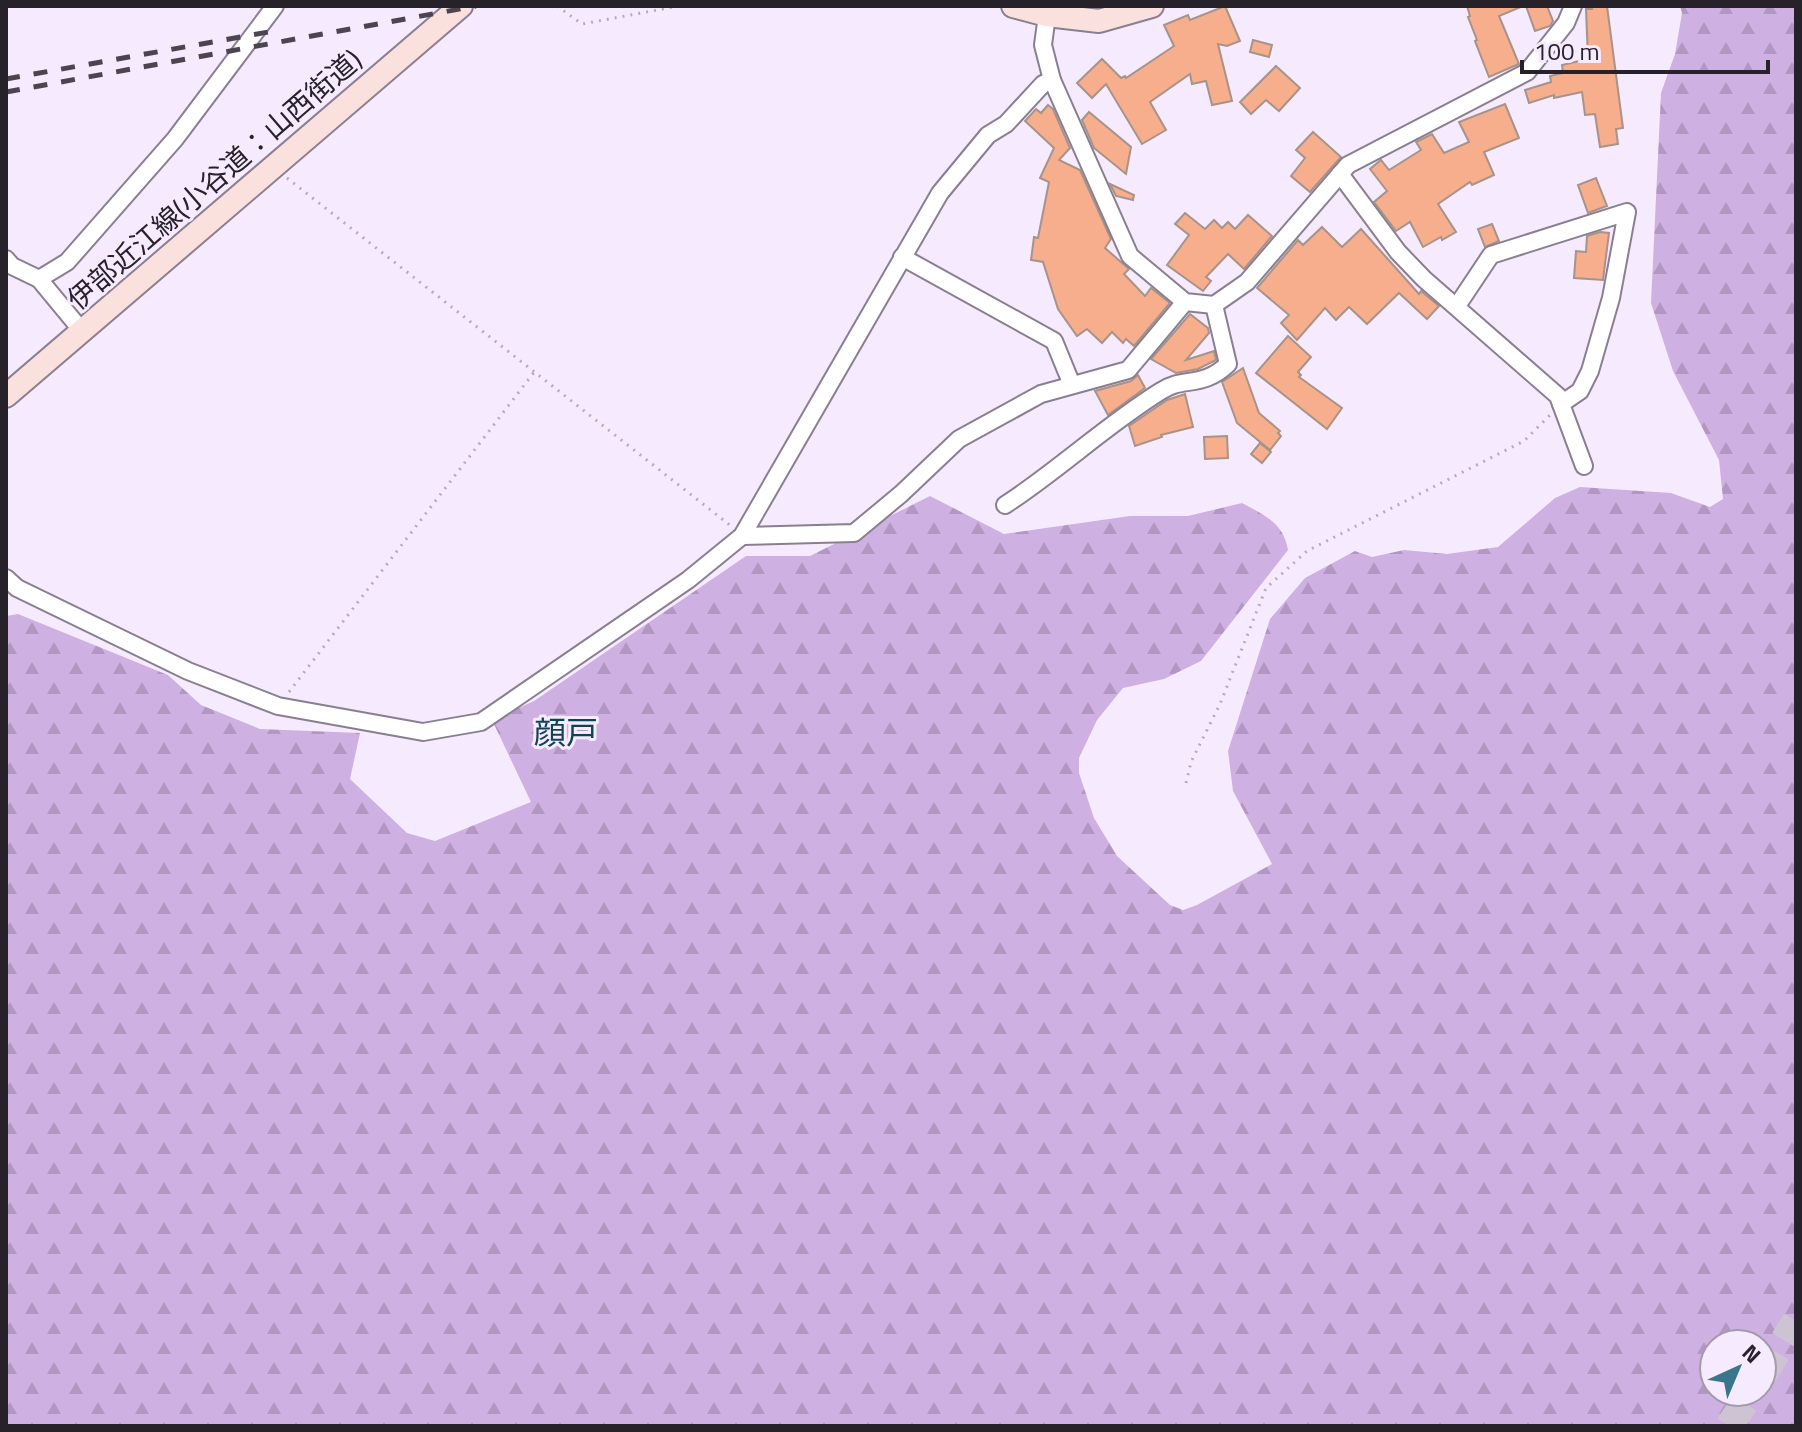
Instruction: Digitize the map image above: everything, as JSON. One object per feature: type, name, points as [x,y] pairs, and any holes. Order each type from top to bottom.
[{"type":"main road","name":"伊部近江線(小谷道：山西街道)","points":[[6,396],[461,6]]},
{"type":"main road","points":[[1013,6],[1047,15],[1099,21],[1152,6]]},
{"type":"street","points":[[39,279],[67,262],[175,139],[275,6]]},
{"type":"street","points":[[1047,15],[1043,45],[1052,80],[1130,256],[1185,302],[1214,305],[1247,282],[1348,165],[1527,72],[1566,23],[1573,6]]},
{"type":"street","points":[[6,578],[17,588],[188,671],[278,706],[423,732],[481,722],[688,580],[742,536],[940,193],[988,135],[1006,124],[1043,84],[1052,80]]},
{"type":"street","points":[[1340,174],[1398,252],[1424,279],[1558,396],[1584,466]]},
{"type":"street","points":[[1457,306],[1491,255],[1627,212],[1611,298],[1590,371],[1580,391],[1561,404]]},
{"type":"street","points":[[902,257],[1054,341],[1072,385]]},
{"type":"street","points":[[8,265],[39,279],[82,331]]},
{"type":"street","points":[[742,536],[854,533],[959,439],[1041,394],[1128,370],[1185,302]]},
{"type":"street","points":[[1005,505],[1164,388],[1204,381],[1218,374],[1228,364],[1214,305]]},
{"type":"path","points":[[557,6],[582,24],[679,6]]},
{"type":"path","points":[[274,168],[742,536]]},
{"type":"path","points":[[278,706],[535,371]]},
{"type":"path","points":[[1186,783],[1191,762],[1220,704],[1266,588],[1307,551],[1524,441],[1561,404]]},
{"type":"green space","points":[[1680,6],[1796,6],[1796,1426],[6,1426],[6,616],[18,614],[168,675],[201,705],[260,729],[360,733],[350,779],[407,833],[435,841],[531,802],[492,720],[534,701],[746,556],[810,556],[930,496],[1004,534],[1130,516],[1188,516],[1242,503],[1277,526],[1288,550],[1201,661],[1164,679],[1123,688],[1097,720],[1079,758],[1079,773],[1094,818],[1117,856],[1170,905],[1183,910],[1272,864],[1233,791],[1228,751],[1270,619],[1305,578],[1355,551],[1372,557],[1404,550],[1447,554],[1498,547],[1555,498],[1580,487],[1671,493],[1710,507],[1723,499],[1719,460],[1673,371],[1651,303],[1661,93],[1675,54],[1682,13]]},
{"type":"building","points":[[1225,6],[1240,41],[1227,46],[1218,44],[1232,101],[1212,105],[1206,81],[1192,84],[1190,74],[1150,102],[1166,130],[1142,144],[1106,84],[1092,98],[1077,83],[1102,59],[1121,78],[1126,78],[1174,46],[1164,25],[1188,15],[1190,20]]},
{"type":"building","points":[[1467,6],[1523,6],[1499,16],[1519,64],[1489,77],[1475,41]]},
{"type":"building","points":[[1526,6],[1547,6],[1553,21],[1550,26],[1535,31]]},
{"type":"building","points":[[1591,6],[1607,6],[1623,128],[1616,129],[1618,144],[1600,147],[1595,114],[1585,115],[1582,92],[1554,98],[1554,95],[1529,103],[1525,90],[1551,82],[1550,76],[1563,73],[1562,65],[1588,59],[1586,9],[1592,9]]},
{"type":"building","points":[[1253,40],[1272,45],[1269,57],[1250,52]]},
{"type":"building","points":[[1276,66],[1300,88],[1279,111],[1266,100],[1251,114],[1240,102]]},
{"type":"building","points":[[1505,104],[1519,138],[1484,152],[1494,175],[1472,185],[1470,182],[1438,204],[1456,232],[1423,247],[1410,222],[1396,231],[1374,202],[1387,191],[1370,169],[1381,160],[1389,170],[1421,150],[1416,142],[1432,134],[1444,153],[1469,142],[1459,122]]},
{"type":"building","points":[[1048,105],[1053,109],[1070,148],[1059,160],[1080,170],[1111,239],[1105,248],[1129,269],[1124,274],[1145,296],[1151,288],[1170,303],[1134,346],[1126,339],[1123,343],[1112,332],[1102,343],[1087,329],[1077,336],[1058,309],[1043,262],[1031,260],[1049,182],[1040,178],[1054,148],[1025,121],[1036,109],[1041,113]]},
{"type":"building","points":[[1089,112],[1131,147],[1126,174],[1094,148],[1082,120]]},
{"type":"building","points":[[1313,132],[1341,157],[1310,192],[1291,176],[1305,158],[1296,150]]},
{"type":"building","points":[[1596,178],[1607,206],[1588,213],[1578,185]]},
{"type":"building","points":[[1110,184],[1134,195],[1133,200],[1116,196]]},
{"type":"building","points":[[1185,213],[1205,229],[1214,220],[1222,228],[1228,222],[1235,229],[1248,215],[1272,236],[1244,269],[1228,254],[1206,277],[1211,281],[1203,291],[1167,265],[1189,235],[1175,224]]},
{"type":"building","points":[[1492,224],[1499,241],[1485,247],[1478,229]]},
{"type":"building","points":[[1322,227],[1342,247],[1361,229],[1419,294],[1421,291],[1439,306],[1427,319],[1399,293],[1367,324],[1349,307],[1336,320],[1325,308],[1297,340],[1281,323],[1289,315],[1257,288],[1298,240],[1303,245]]},
{"type":"building","points":[[1609,233],[1603,280],[1574,278],[1576,251],[1586,252],[1587,236]]},
{"type":"building","points":[[1190,314],[1208,328],[1209,333],[1186,360],[1214,351],[1216,360],[1198,369],[1176,373],[1151,359]]},
{"type":"building","points":[[1288,336],[1311,357],[1298,372],[1299,377],[1342,408],[1327,429],[1256,373]]},
{"type":"building","points":[[1243,368],[1259,413],[1280,431],[1281,436],[1270,450],[1237,423],[1222,382]]},
{"type":"building","points":[[1138,375],[1145,388],[1108,415],[1095,391],[1131,381]]},
{"type":"building","points":[[1185,394],[1193,427],[1135,446],[1129,426],[1167,400]]},
{"type":"building","points":[[1227,436],[1228,458],[1205,459],[1204,437]]},
{"type":"building","points":[[1260,443],[1271,452],[1262,463],[1251,454]]},
{"type":"tunnel","points":[[1778,1350],[1796,1321]]},
{"type":"tunnel","points":[[1729,1426],[1741,1408]]},
{"type":"railway","points":[[6,92],[476,6]]},
{"type":"railway","points":[[6,79],[274,31]]},
{"type":"district","name":"顔戸","points":[[566,732]]}]
